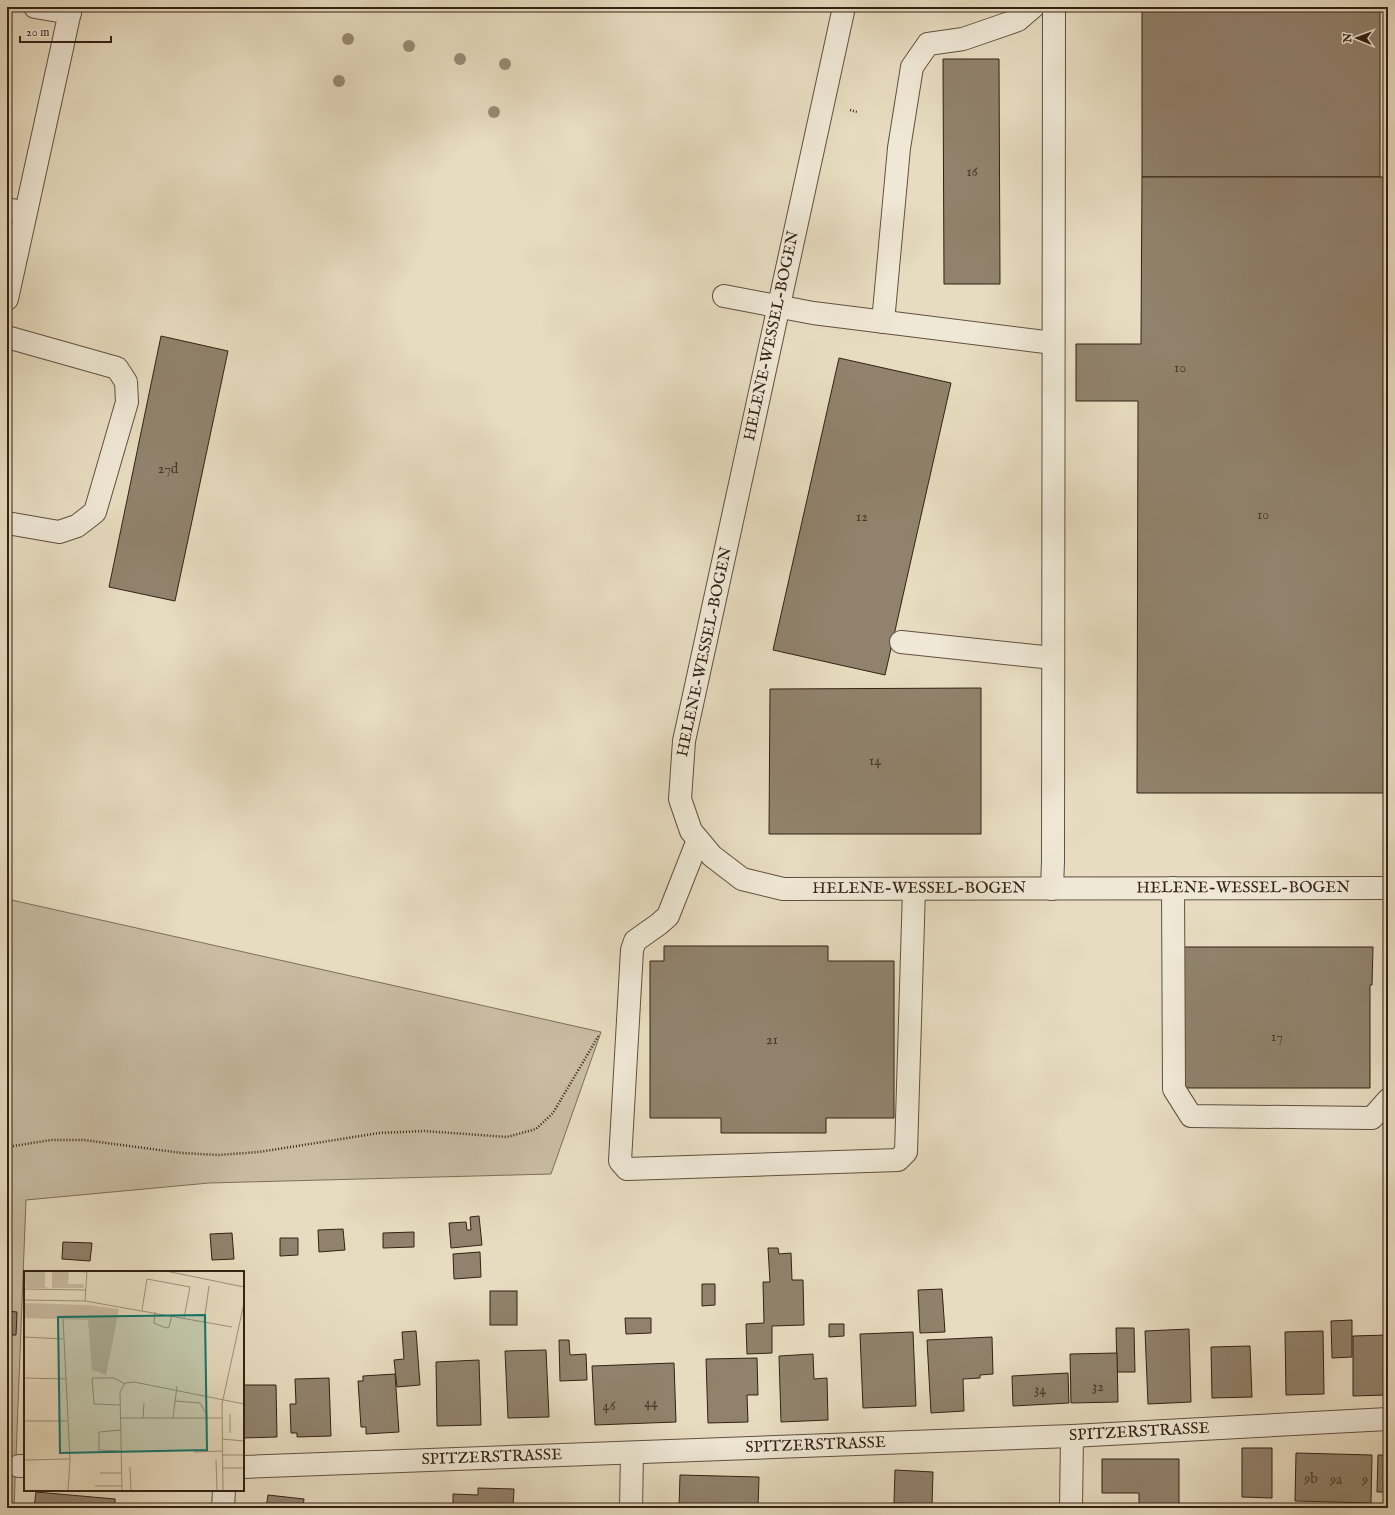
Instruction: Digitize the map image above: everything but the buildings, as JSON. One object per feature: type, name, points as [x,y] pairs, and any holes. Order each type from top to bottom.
[{"type":"street","points":[[7,299],[16,211],[70,10],[35,7]]},
{"type":"street","name":"HELENE-WESSEL-BOGEN","points":[[844,7],[684,741],[680,799],[691,831],[712,856],[742,879],[783,889],[1388,888]]},
{"type":"street","points":[[883,322],[899,148],[912,67],[928,44],[963,39],[1018,20],[1033,7]]},
{"type":"street","points":[[1052,889],[1054,7]]},
{"type":"street","points":[[724,296],[813,313],[1053,343]]},
{"type":"street","points":[[7,338],[117,368],[126,382],[127,402],[95,512],[77,526],[59,532],[7,523]]},
{"type":"street","points":[[901,642],[1053,658]]},
{"type":"street","points":[[698,840],[668,916],[635,941],[632,950],[620,1161],[627,1169],[898,1160],[906,1152],[914,889]]},
{"type":"street","points":[[1173,888],[1174,1089],[1191,1116],[1372,1118],[1388,1100]]},
{"type":"street","name":"SPITZERSTRASSE","points":[[244,1467],[1072,1436],[1388,1419]]},
{"type":"street","points":[[1071,1508],[1072,1436]]},
{"type":"street","points":[[631,1508],[632,1453]]},
{"type":"street","points":[[223,1508],[224,1491]]},
{"type":"path","points":[[848,110],[857,112]]},
{"type":"path","points":[[7,1147],[50,1140],[84,1140],[182,1153],[218,1155],[259,1152],[379,1133],[424,1131],[507,1137],[536,1129],[553,1113],[601,1032]]},
{"type":"shaded area","points":[[7,899],[601,1032],[551,1174],[209,1183],[26,1200],[14,1508],[7,1508]]}]
